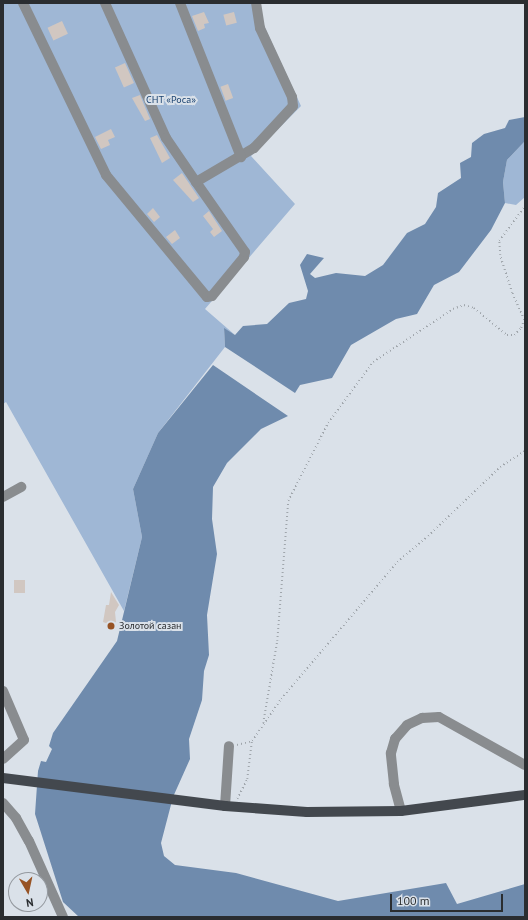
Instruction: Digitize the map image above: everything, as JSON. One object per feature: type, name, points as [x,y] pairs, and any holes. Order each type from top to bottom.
[{"type":"main road","points":[[3,778],[225,806],[314,813],[401,811],[525,795]]},
{"type":"street","points":[[23,3],[106,175],[204,295],[209,297],[244,257],[245,252],[166,138],[106,3]]},
{"type":"street","points":[[180,3],[241,157]]},
{"type":"street","points":[[196,182],[241,157],[264,139],[291,109],[293,102],[262,33],[256,3]]},
{"type":"street","points":[[3,497],[21,486]]},
{"type":"street","points":[[3,691],[24,740],[3,759]]},
{"type":"street","points":[[401,811],[394,784],[391,753],[395,739],[407,725],[422,718],[439,718],[445,720],[525,765]]},
{"type":"street","points":[[225,806],[229,746]]},
{"type":"street","points":[[3,803],[16,818],[29,841],[63,917]]},
{"type":"path","points":[[263,722],[277,641],[288,501],[291,494],[328,423],[373,362],[453,309],[464,305],[474,308],[507,335],[514,335],[521,328],[524,320],[512,293],[500,256],[499,241],[525,206]]},
{"type":"path","points":[[236,807],[246,779],[252,741],[263,722],[397,562],[428,536],[500,467],[525,451]]},
{"type":"path","points":[[229,746],[252,741]]},
{"type":"green space","name":"СНТ «Роса»","points":[[3,3],[259,3],[260,17],[301,106],[251,156],[295,204],[205,309],[235,335],[224,329],[225,347],[158,433],[133,489],[142,537],[124,611],[6,402],[3,404]]},
{"type":"green space","points":[[525,141],[525,197],[516,205],[505,203],[503,182],[507,160]]},
{"type":"shaded area","points":[[525,117],[525,141],[507,160],[503,182],[505,203],[491,230],[459,272],[434,285],[417,314],[396,319],[351,345],[332,378],[300,385],[295,393],[225,347],[224,328],[235,335],[243,326],[267,324],[289,303],[306,299],[308,291],[300,265],[307,254],[324,258],[310,274],[315,278],[336,273],[365,276],[383,265],[407,233],[425,224],[436,207],[438,193],[461,178],[460,163],[471,157],[472,143],[484,134],[505,128],[509,120]]},
{"type":"shaded area","points":[[213,365],[288,416],[261,429],[227,463],[213,487],[212,519],[217,554],[207,615],[209,655],[204,671],[202,700],[189,739],[190,759],[173,797],[161,843],[164,856],[175,865],[236,873],[338,901],[446,883],[457,904],[525,884],[525,917],[79,917],[63,902],[35,814],[38,771],[41,761],[46,762],[52,749],[49,746],[53,733],[117,641],[142,537],[133,489],[158,433]]},
{"type":"building","points":[[204,12],[209,23],[204,24],[205,28],[198,31],[192,16]]},
{"type":"building","points":[[234,12],[237,23],[226,25],[223,15]]},
{"type":"building","points":[[62,21],[68,34],[53,40],[47,28]]},
{"type":"building","points":[[125,63],[134,83],[124,88],[115,67]]},
{"type":"building","points":[[228,84],[233,98],[226,101],[220,87]]},
{"type":"building","points":[[140,95],[150,119],[145,121],[132,98]]},
{"type":"building","points":[[111,129],[115,137],[108,140],[110,145],[101,149],[95,137]]},
{"type":"building","points":[[157,135],[170,158],[162,163],[150,138]]},
{"type":"building","points":[[182,173],[199,198],[193,202],[173,180]]},
{"type":"building","points":[[153,208],[160,217],[154,222],[147,214]]},
{"type":"building","points":[[209,211],[222,231],[214,237],[210,232],[213,229],[203,216]]},
{"type":"building","points":[[175,230],[180,238],[172,244],[166,237]]},
{"type":"building","points":[[14,580],[25,580],[25,593],[14,593]]},
{"type":"building","points":[[111,592],[119,605],[115,612],[116,622],[111,625],[103,622],[106,605],[109,605]]},
{"type":"place","name":"Золотой сазан","points":[[111,626]]}]
